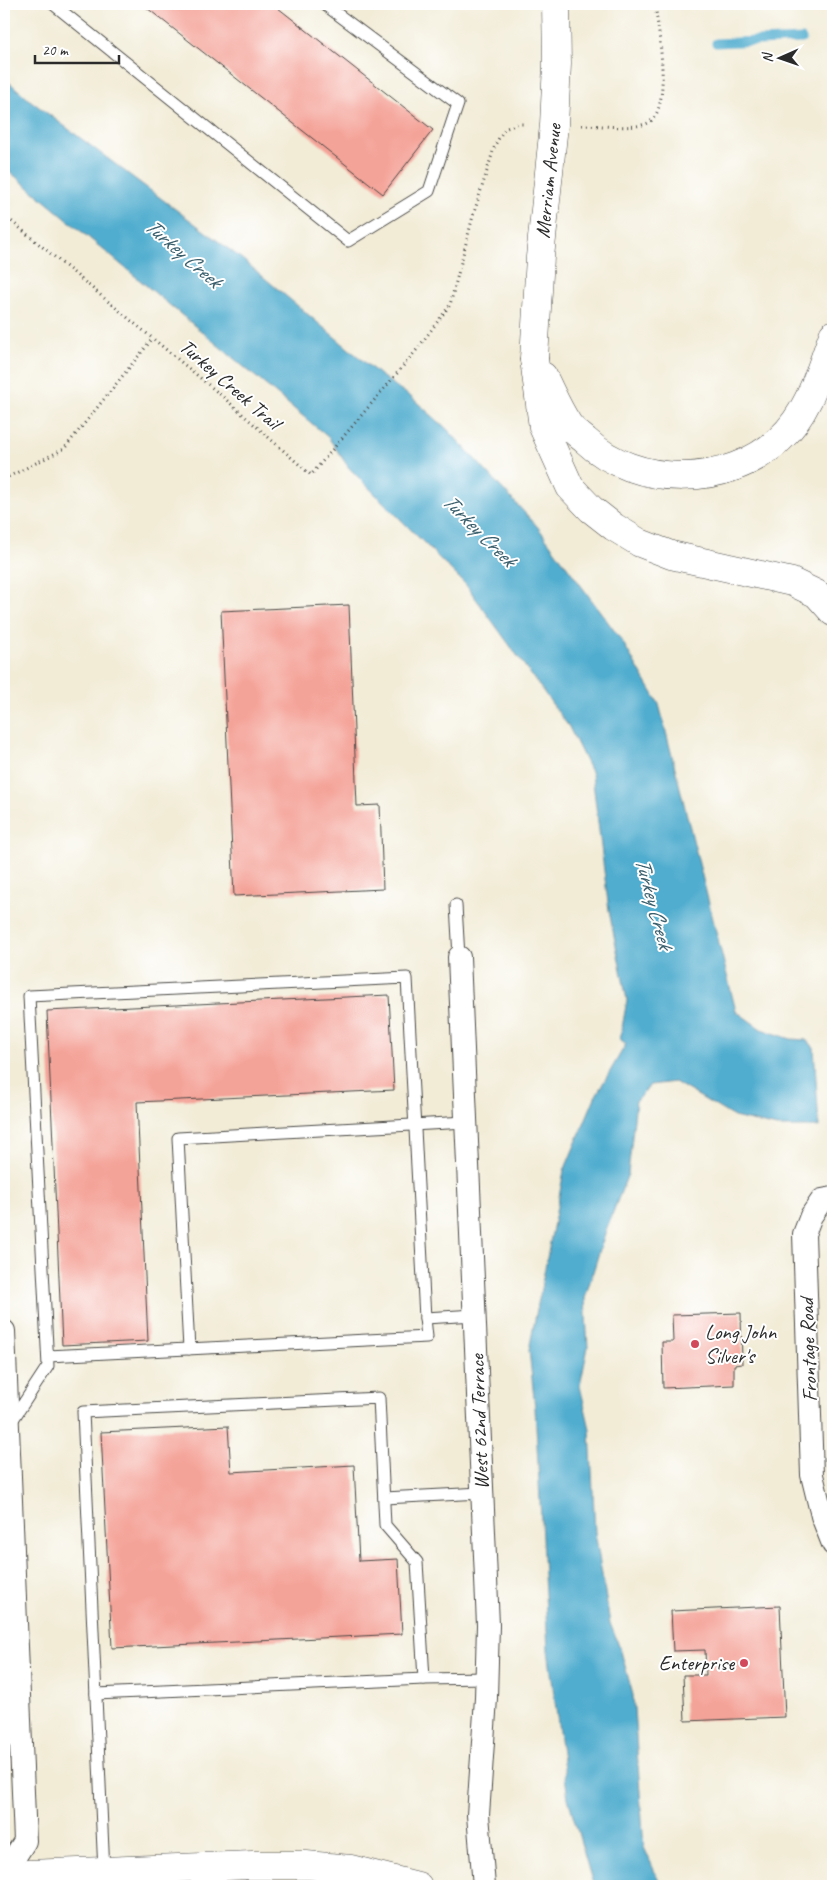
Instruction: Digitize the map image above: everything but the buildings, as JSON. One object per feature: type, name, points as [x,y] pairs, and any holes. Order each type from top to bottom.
[{"type":"main road","name":"Merriam Avenue","points":[[556,4],[557,64],[554,125],[540,257],[534,359],[543,427],[570,487],[591,509],[614,527],[640,543],[671,554],[792,582],[817,594],[833,612]]},
{"type":"main road","points":[[534,359],[569,425],[598,452],[637,469],[657,475],[704,474],[727,470],[746,463],[781,439],[795,421],[808,399],[833,335]]},
{"type":"main road","points":[[4,1874],[121,1876],[252,1865],[306,1865],[352,1869],[418,1886]]},
{"type":"street","name":"West 62nd Terrace","points":[[459,957],[488,1625],[487,1678],[478,1815],[484,1886]]},
{"type":"street","name":"Frontage Road","points":[[833,1198],[822,1200],[811,1216],[804,1234],[812,1475],[822,1516],[833,1544]]},
{"type":"street","points":[[4,1331],[13,1784],[25,1841],[4,1874]]},
{"type":"lane","points":[[53,4],[348,241],[429,191],[458,104],[324,4]]},
{"type":"lane","points":[[456,905],[459,957]]},
{"type":"lane","points":[[6,1428],[48,1366],[29,996],[407,978],[427,1337],[48,1356]]},
{"type":"lane","points":[[188,1349],[178,1138],[466,1122]]},
{"type":"lane","points":[[425,1318],[475,1315]]},
{"type":"lane","points":[[121,1876],[96,1694],[83,1412],[379,1398],[385,1525],[417,1562],[424,1679]]},
{"type":"lane","points":[[384,1498],[482,1493]]},
{"type":"lane","points":[[96,1694],[424,1679],[487,1678]]},
{"type":"lane","points":[[4,1880],[4,1886]]},
{"type":"path","name":"Turkey Creek Trail","points":[[4,215],[153,338],[311,475],[415,352]]},
{"type":"path","points":[[4,479],[64,448],[153,338]]},
{"type":"water","name":"Turkey Creek","points":[[4,78],[31,101],[242,259],[380,375],[411,397],[447,429],[537,526],[622,641],[659,704],[736,1011],[761,1029],[791,1039],[806,1040],[814,1047],[819,1127],[777,1127],[734,1117],[675,1082],[650,1085],[636,1101],[628,1174],[606,1230],[585,1298],[588,1347],[580,1386],[590,1429],[595,1532],[610,1623],[621,1651],[633,1695],[644,1847],[661,1886],[596,1886],[592,1881],[568,1798],[548,1650],[535,1408],[529,1350],[564,1171],[595,1097],[626,1044],[620,1039],[627,1000],[609,911],[592,774],[569,727],[466,585],[349,468],[328,437],[4,167]]},
{"type":"waterway","points":[[716,43],[802,39]]},
{"type":"place","name":"Long John Silver's","points":[[695,1344]]},
{"type":"place","name":"Enterprise","points":[[744,1663]]}]
